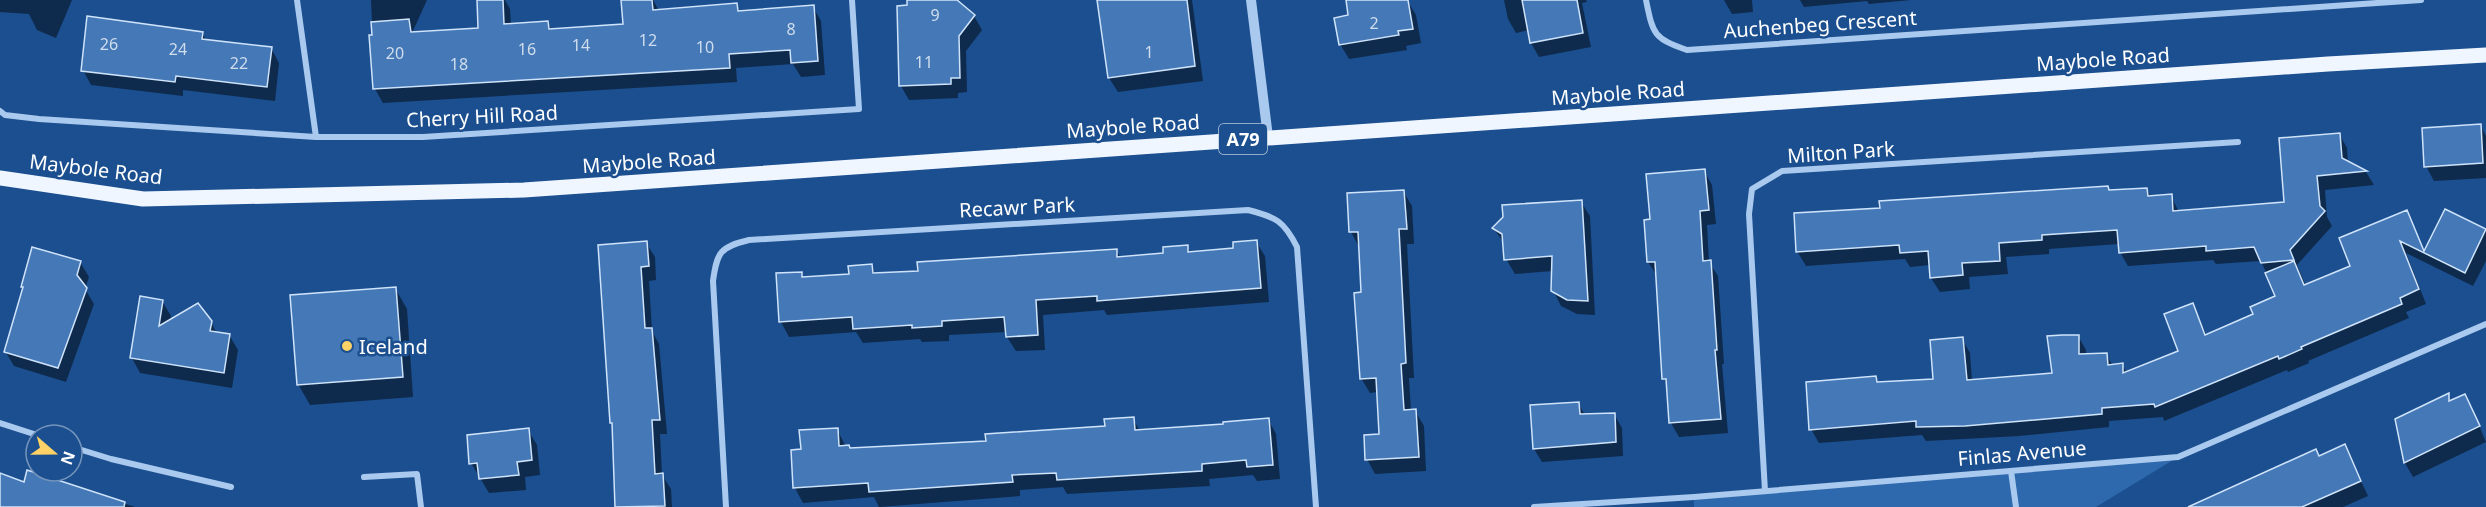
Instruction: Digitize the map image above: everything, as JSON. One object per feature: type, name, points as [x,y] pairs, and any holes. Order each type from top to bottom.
[{"type":"main road","name":"Maybole Road","points":[[0,178],[143,199],[402,194],[683,180],[2328,64],[2486,56]]},
{"type":"street","points":[[297,0],[316,137]]},
{"type":"street","name":"Cherry Hill Road","points":[[0,111],[5,115],[39,118],[316,137],[423,137],[859,109],[852,0]]},
{"type":"street","points":[[1251,0],[1268,137]]},
{"type":"street","name":"Auchenbeg Crescent","points":[[1646,0],[1651,25],[1663,42],[1687,50],[2421,0]]},
{"type":"street","name":"Milton Park","points":[[1765,491],[1749,214],[1752,189],[1782,171],[2238,142]]},
{"type":"street","name":"Recawr Park","points":[[726,507],[713,281],[716,259],[729,245],[749,240],[1248,210],[1271,216],[1288,227],[1298,246],[1316,507]]},
{"type":"street","name":"Finlas Avenue","points":[[1534,507],[1694,497],[2178,457],[2486,324]]},
{"type":"street","points":[[0,423],[24,431]]},
{"type":"street","points":[[84,451],[231,487]]},
{"type":"street","points":[[2011,471],[2016,507]]},
{"type":"street","points":[[364,477],[417,474],[421,507]]},
{"type":"street","points":[[1694,497],[1694,507]]},
{"type":"shaded area","points":[[2178,457],[2096,507],[1694,507],[1694,497]]},
{"type":"building","points":[[477,0],[503,0],[504,24],[548,21],[549,29],[623,24],[621,0],[652,0],[653,10],[737,3],[738,11],[814,5],[818,61],[791,63],[790,50],[729,54],[730,68],[373,89],[369,35],[372,35],[371,22],[409,19],[411,32],[478,28]]},
{"type":"building","points":[[907,0],[957,0],[975,15],[959,36],[960,78],[951,78],[951,84],[899,86],[897,6],[907,5]]},
{"type":"building","points":[[1097,0],[1187,0],[1195,66],[1108,78]]},
{"type":"building","points":[[1346,0],[1408,0],[1413,29],[1398,31],[1399,35],[1339,45],[1334,18],[1348,15]]},
{"type":"building","points":[[1522,0],[1577,0],[1583,33],[1530,43]]},
{"type":"building","points":[[87,16],[203,32],[202,39],[272,47],[267,87],[176,76],[175,82],[81,71]]},
{"type":"building","points":[[2481,124],[2483,163],[2424,167],[2422,128]]},
{"type":"building","points":[[2340,133],[2342,158],[2367,171],[2317,176],[2320,206],[2325,211],[2290,250],[2294,260],[2261,263],[2254,247],[2206,251],[2206,246],[2119,253],[2117,230],[2042,235],[2042,240],[1999,243],[2000,261],[1962,263],[1963,275],[1930,278],[1928,251],[1900,253],[1899,245],[1796,252],[1794,213],[1880,208],[1879,201],[2108,186],[2109,190],[2147,188],[2148,196],[2172,194],[2173,211],[2284,202],[2279,138]]},
{"type":"building","points":[[1705,169],[1709,210],[1700,211],[1703,261],[1711,260],[1721,419],[1669,423],[1666,379],[1662,379],[1655,262],[1647,262],[1644,220],[1650,219],[1646,174]]},
{"type":"building","points":[[1404,190],[1407,229],[1399,229],[1406,363],[1401,364],[1404,410],[1416,409],[1419,457],[1365,460],[1364,435],[1379,434],[1376,378],[1360,379],[1354,293],[1361,292],[1358,232],[1349,232],[1347,193]]},
{"type":"building","points":[[1582,200],[1588,301],[1567,300],[1551,291],[1552,256],[1504,260],[1502,234],[1492,228],[1503,217],[1502,205]]},
{"type":"building","points":[[2445,209],[2486,229],[2465,273],[2400,241],[2419,289],[2400,298],[2402,304],[2301,347],[2302,349],[2279,359],[2278,356],[2155,407],[2154,404],[2102,408],[2102,414],[1965,426],[1916,427],[1916,421],[1809,430],[1806,382],[1876,376],[1877,382],[1933,379],[1930,340],[1963,337],[1967,380],[2052,373],[2047,336],[2062,335],[2079,335],[2079,354],[2107,353],[2108,365],[2123,363],[2123,373],[2178,351],[2164,314],[2193,303],[2205,335],[2253,314],[2250,307],[2275,296],[2265,273],[2294,261],[2304,285],[2350,266],[2339,238],[2407,210],[2424,251]]},
{"type":"building","points":[[1257,240],[1261,288],[1097,301],[1097,296],[1036,300],[1038,335],[1006,337],[1004,317],[942,321],[942,326],[912,328],[912,325],[853,329],[852,317],[779,322],[776,273],[802,272],[802,277],[849,274],[848,266],[872,264],[873,273],[918,271],[917,262],[1117,249],[1117,257],[1163,253],[1163,247],[1188,245],[1188,252],[1233,248],[1233,242]]},
{"type":"building","points":[[647,241],[649,266],[641,267],[645,328],[652,328],[660,420],[652,420],[655,474],[663,473],[665,506],[615,507],[612,423],[610,423],[598,245]]},
{"type":"building","points":[[32,247],[81,261],[77,275],[87,288],[58,368],[4,352]]},
{"type":"building","points":[[396,287],[403,377],[297,385],[290,295]]},
{"type":"building","points":[[140,296],[163,300],[159,326],[198,303],[212,321],[210,331],[230,334],[224,373],[130,358]]},
{"type":"building","points":[[2449,393],[2449,401],[2465,394],[2480,426],[2404,463],[2395,419]]},
{"type":"building","points":[[1579,402],[1580,414],[1615,413],[1616,442],[1533,449],[1530,405]]},
{"type":"building","points":[[1134,417],[1135,430],[1223,424],[1223,422],[1269,418],[1273,465],[1247,467],[1246,460],[1202,464],[1202,471],[1057,480],[1056,473],[1012,475],[1013,482],[869,492],[868,483],[793,488],[791,450],[801,449],[799,430],[838,428],[839,446],[849,445],[850,448],[986,441],[985,434],[1105,426],[1104,419]]},
{"type":"building","points":[[529,428],[532,460],[517,462],[519,475],[479,479],[477,463],[469,464],[467,435]]},
{"type":"building","points":[[2345,444],[2361,481],[2302,507],[2188,507],[2316,449],[2319,456]]},
{"type":"building","points":[[0,473],[24,483],[67,483],[125,502],[124,507],[0,507]]},
{"type":"place","name":"Iceland","points":[[347,346]]}]
